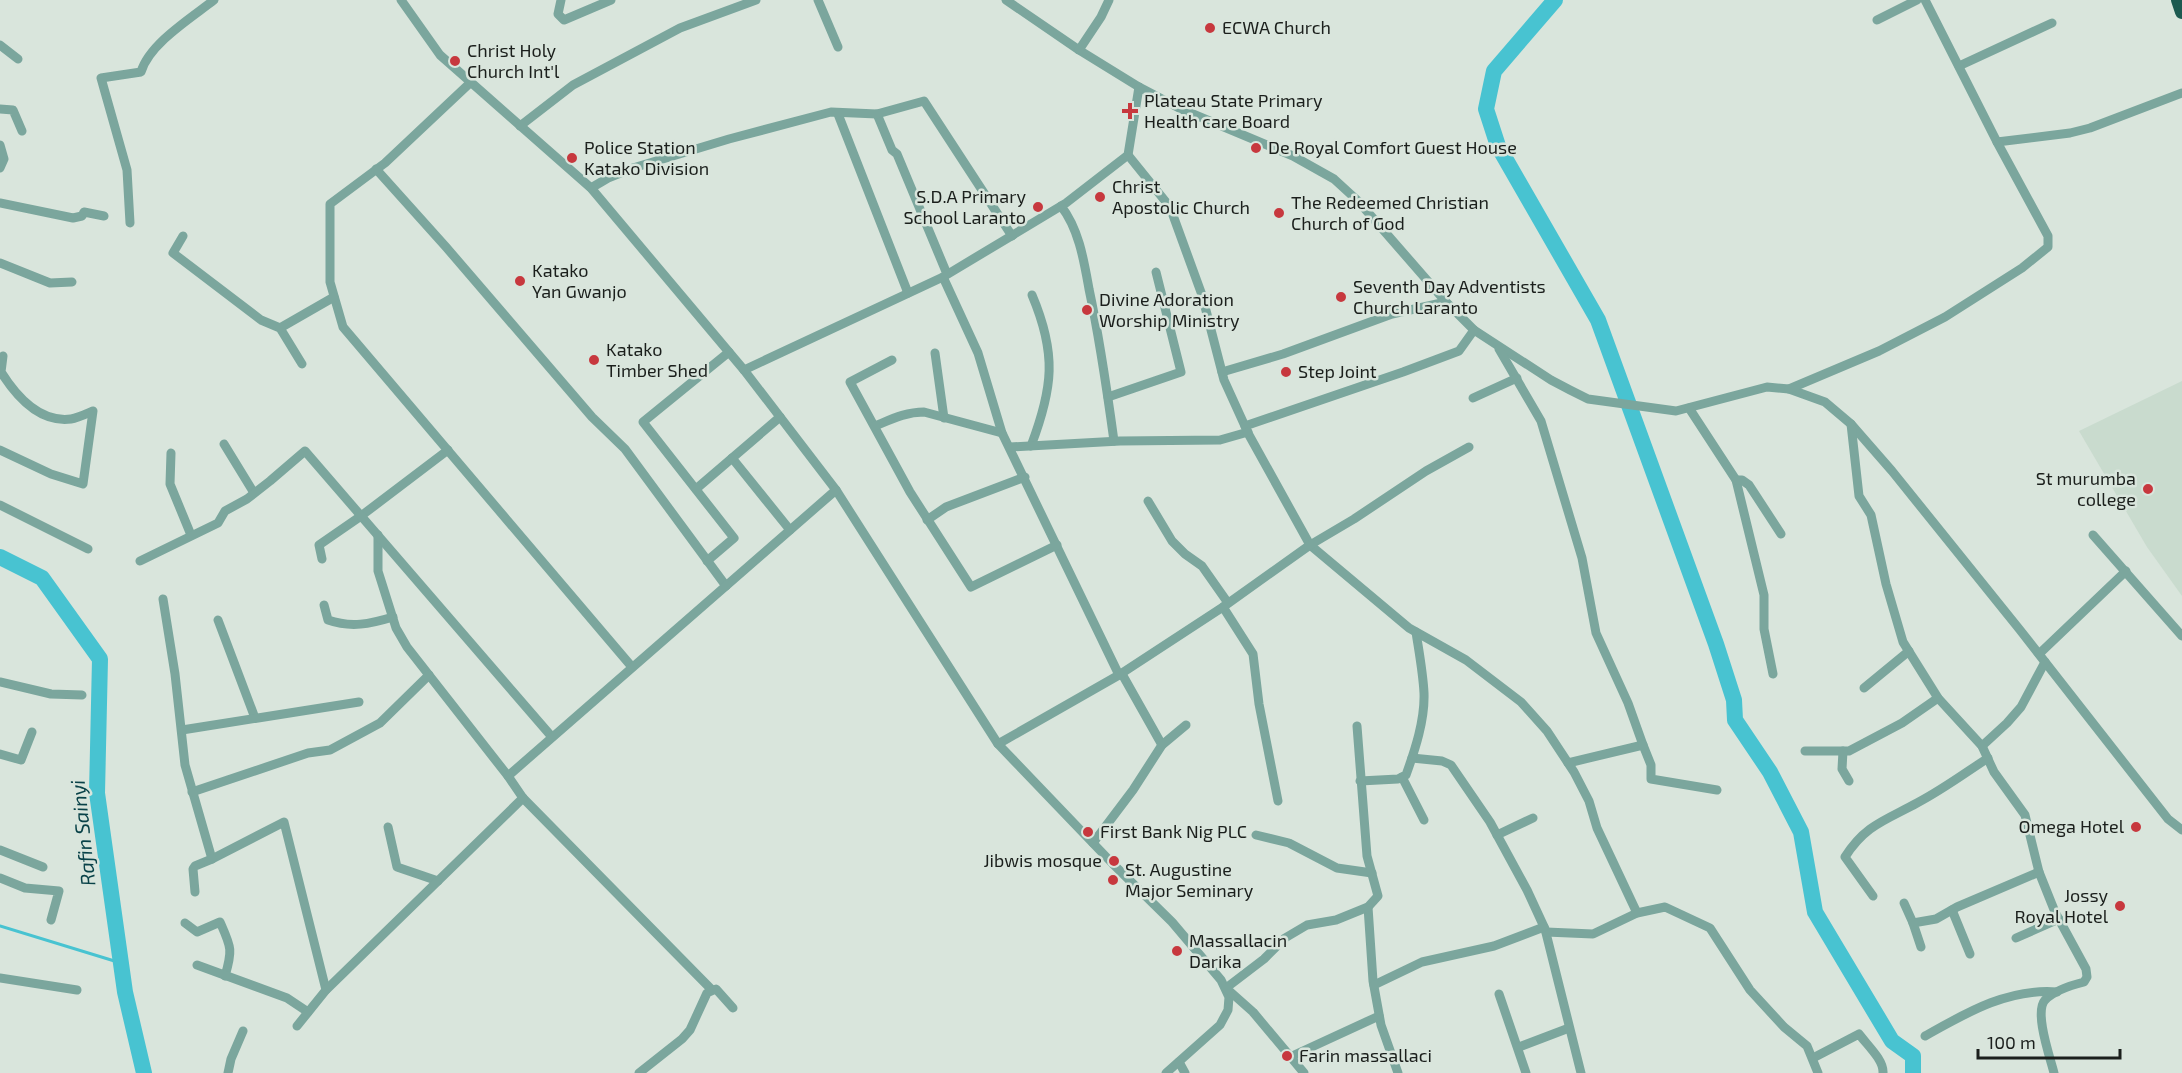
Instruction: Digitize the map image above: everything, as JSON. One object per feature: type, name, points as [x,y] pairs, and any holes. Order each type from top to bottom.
[{"type":"highway","points":[[2178,0],[2182,12]]},
{"type":"street","points":[[130,223],[127,170],[101,78],[141,72],[144,62],[159,45],[213,0]]},
{"type":"street","points":[[401,0],[440,54],[591,188],[729,352],[836,490],[998,744],[1172,922],[1221,980],[1229,997],[1228,1010],[1220,1025],[1166,1073]]},
{"type":"street","points":[[561,0],[558,14],[564,20],[611,0]]},
{"type":"street","points":[[520,126],[573,85],[680,28],[756,0]]},
{"type":"street","points":[[818,0],[838,46]]},
{"type":"street","points":[[1006,0],[1079,50],[1139,87],[1181,109],[1293,156],[1334,179],[1349,190],[1446,302],[1474,330],[1551,380],[1588,399],[1676,411],[1758,388],[1789,389],[1825,402],[1851,424],[1892,471],[2168,819],[2182,830]]},
{"type":"street","points":[[1079,50],[1101,17],[1109,0]]},
{"type":"street","points":[[1877,20],[1917,0]]},
{"type":"street","points":[[1789,389],[1879,351],[1945,317],[2045,251],[2049,242],[2048,236],[1925,0]]},
{"type":"street","points":[[1959,66],[2052,23]]},
{"type":"street","points":[[0,45],[18,59]]},
{"type":"street","points":[[470,83],[376,169],[330,204],[330,282],[334,297],[343,327],[632,667]]},
{"type":"street","points":[[744,370],[945,276],[1061,206],[1128,155],[1139,87]]},
{"type":"street","points":[[1997,142],[2070,133],[2090,128],[2182,93]]},
{"type":"street","points":[[591,188],[633,168],[729,138],[831,112],[877,114],[924,101],[1012,236]]},
{"type":"street","points":[[0,109],[13,110],[22,131]]},
{"type":"street","points":[[838,114],[908,293]]},
{"type":"street","points":[[877,114],[892,150],[897,154],[978,353],[1002,433],[1011,447],[1120,674],[1162,745]]},
{"type":"street","points":[[0,145],[4,159],[0,168]]},
{"type":"street","points":[[1128,155],[1170,207],[1202,295],[1222,372],[1247,429],[1310,545],[1416,632],[1466,660],[1521,702],[1547,731],[1589,801],[1597,828],[1637,913]]},
{"type":"street","points":[[376,169],[592,417],[625,449],[726,586]]},
{"type":"street","points":[[0,203],[73,218],[82,216],[84,212],[104,216]]},
{"type":"street","points":[[1061,206],[1068,215],[1079,242],[1095,316],[1114,441]]},
{"type":"street","points":[[183,236],[173,253],[261,320],[280,328],[302,364]]},
{"type":"street","points":[[0,263],[50,283],[72,282]]},
{"type":"street","points":[[1108,397],[1181,372],[1156,272]]},
{"type":"street","points":[[1031,446],[1044,412],[1049,364],[1048,343],[1032,295]]},
{"type":"street","points":[[280,328],[334,297]]},
{"type":"street","points":[[1222,372],[1283,354],[1392,314],[1446,302]]},
{"type":"street","points":[[1011,447],[1114,441],[1220,440],[1459,351],[1474,330]]},
{"type":"street","points":[[1498,347],[1541,421],[1582,558],[1596,633],[1628,703],[1651,765],[1651,779],[1718,790]]},
{"type":"street","points":[[707,561],[734,538],[643,422],[729,352]]},
{"type":"street","points":[[935,353],[944,418]]},
{"type":"street","points":[[0,450],[51,474],[83,484],[93,411],[72,419],[57,419],[44,415],[14,394],[1,372],[3,356]]},
{"type":"street","points":[[892,360],[850,382],[927,520],[971,587],[1057,545]]},
{"type":"street","points":[[1473,398],[1517,378]]},
{"type":"street","points":[[1689,408],[1736,480],[1764,595],[1764,629],[1773,674]]},
{"type":"street","points":[[875,426],[912,412],[924,412],[1002,433]]},
{"type":"street","points":[[696,489],[780,417]]},
{"type":"street","points":[[1851,424],[1859,496],[1871,515],[1886,584],[1903,642],[1938,698],[1982,746],[1994,772],[2025,815],[2039,872],[2059,919],[2086,969],[2087,977],[2084,982],[2047,998],[2041,1008],[2041,1018],[2054,1073]]},
{"type":"street","points":[[224,444],[254,493]]},
{"type":"street","points":[[998,744],[1120,674],[1225,605],[1310,545],[1426,471],[1470,447]]},
{"type":"street","points":[[322,558],[319,545],[362,516],[448,450]]},
{"type":"street","points":[[140,561],[218,523],[225,511],[254,493],[305,451],[552,737]]},
{"type":"street","points":[[171,453],[170,484],[191,535]]},
{"type":"street","points":[[732,458],[790,530]]},
{"type":"street","points":[[927,520],[946,507],[1025,477]]},
{"type":"street","points":[[1736,480],[1742,480],[1749,485],[1781,534]]},
{"type":"street","points":[[508,776],[836,490]]},
{"type":"street","points":[[1148,501],[1172,541],[1202,566],[1253,654],[1259,704],[1278,801]]},
{"type":"street","points":[[0,505],[88,549]]},
{"type":"street","points":[[378,535],[378,571],[396,628],[407,647],[523,798],[711,990]]},
{"type":"street","points":[[2093,535],[2182,636]]},
{"type":"street","points":[[1982,746],[2021,707],[2042,658],[2126,571]]},
{"type":"street","points":[[163,599],[185,765],[212,859]]},
{"type":"street","points":[[324,606],[328,620],[341,625],[359,625],[393,618]]},
{"type":"street","points":[[218,620],[255,718]]},
{"type":"street","points":[[1360,781],[1406,775],[1424,711],[1424,693],[1416,632]]},
{"type":"street","points":[[1864,688],[1909,651]]},
{"type":"street","points":[[192,792],[308,753],[330,750],[380,723],[429,675]]},
{"type":"street","points":[[0,682],[51,694],[82,695]]},
{"type":"street","points":[[1805,751],[1850,751],[1880,736],[1938,698]]},
{"type":"street","points":[[182,730],[359,702]]},
{"type":"street","points":[[1093,843],[1133,790],[1162,745],[1186,725]]},
{"type":"street","points":[[1226,988],[1264,959],[1285,939],[1307,925],[1336,920],[1368,907],[1378,896],[1367,856],[1357,726]]},
{"type":"street","points":[[0,754],[21,760],[32,732]]},
{"type":"street","points":[[1568,763],[1642,745]]},
{"type":"street","points":[[1843,751],[1842,769],[1849,781]]},
{"type":"street","points":[[1412,758],[1442,761],[1451,765],[1497,835],[1527,890],[1545,929],[1581,1073]]},
{"type":"street","points":[[1872,896],[1845,857],[1856,839],[1887,817],[1918,802],[1988,758]]},
{"type":"street","points":[[1402,777],[1424,820]]},
{"type":"street","points":[[297,1026],[326,990],[523,798]]},
{"type":"street","points":[[1497,835],[1533,818]]},
{"type":"street","points":[[195,892],[193,869],[195,866],[284,822],[326,990]]},
{"type":"street","points":[[388,827],[397,867],[438,881]]},
{"type":"street","points":[[1256,835],[1289,843],[1337,868],[1372,873]]},
{"type":"street","points":[[0,850],[43,867]]},
{"type":"street","points":[[1913,923],[1936,919],[2039,872]]},
{"type":"street","points":[[0,878],[25,888],[59,891],[51,920]]},
{"type":"street","points":[[1904,903],[1921,947]]},
{"type":"street","points":[[1368,907],[1374,985],[1379,1016],[1398,1073]]},
{"type":"street","points":[[1374,985],[1422,962],[1494,946],[1545,929],[1593,934],[1637,913],[1665,907],[1710,928],[1750,990],[1784,1027],[1807,1046],[1818,1073]]},
{"type":"street","points":[[1952,910],[1970,954]]},
{"type":"street","points":[[2016,938],[2059,919]]},
{"type":"street","points":[[185,923],[197,932],[220,922],[231,956],[225,975]]},
{"type":"street","points":[[197,965],[287,998],[308,1012]]},
{"type":"street","points":[[0,978],[77,990]]},
{"type":"street","points":[[1226,988],[1253,1012],[1304,1073]]},
{"type":"street","points":[[639,1073],[682,1040],[690,1030],[707,993],[711,990],[716,989],[733,1008]]},
{"type":"street","points":[[1925,1036],[1971,1010],[1993,1001],[2026,993],[2059,992]]},
{"type":"street","points":[[1499,994],[1526,1073]]},
{"type":"street","points":[[1290,1057],[1379,1016]]},
{"type":"street","points":[[1519,1047],[1569,1028]]},
{"type":"street","points":[[228,1073],[231,1059],[243,1031]]},
{"type":"street","points":[[1813,1058],[1859,1034],[1879,1059],[1884,1068],[1883,1073]]},
{"type":"street","points":[[1179,1062],[1185,1073]]},
{"type":"shaded area","name":"St murumba college","points":[[2182,381],[2182,596],[2147,547],[2079,431]]},
{"type":"waterway","points":[[1555,0],[1494,71],[1486,109],[1498,146],[1598,320],[1716,644],[1734,700],[1735,720],[1770,772],[1801,832],[1815,912],[1892,1041],[1913,1056],[1913,1073]]},
{"type":"waterway","name":"Rafin Sainyi","points":[[0,557],[42,578],[100,659],[97,793],[125,992],[144,1073]]},
{"type":"waterway","points":[[0,926],[121,963]]},
{"type":"place","name":"ECWA Church","points":[[1210,28]]},
{"type":"place","name":"Christ Holy Church Int'l","points":[[455,61]]},
{"type":"place","name":"Plateau State Primary Health care Board","points":[[1130,111]]},
{"type":"place","name":"De Royal Comfort Guest House","points":[[1256,148]]},
{"type":"place","name":"Police Station Katako Division","points":[[572,158]]},
{"type":"place","name":"Christ Apostolic Church","points":[[1100,197]]},
{"type":"place","name":"S.D.A Primary School Laranto","points":[[1038,207]]},
{"type":"place","name":"The Redeemed Christian Church of God","points":[[1279,213]]},
{"type":"place","name":"Katako Yan Gwanjo","points":[[520,281]]},
{"type":"place","name":"Seventh Day Adventists Church Laranto","points":[[1341,297]]},
{"type":"place","name":"Divine Adoration Worship Ministry","points":[[1087,310]]},
{"type":"place","name":"Katako Timber Shed","points":[[594,360]]},
{"type":"place","name":"Step Joint","points":[[1286,372]]},
{"type":"place","name":"St murumba college","points":[[2148,489]]},
{"type":"place","name":"Omega Hotel","points":[[2136,827]]},
{"type":"place","name":"First Bank Nig PLC","points":[[1088,832]]},
{"type":"place","name":"Jibwis mosque","points":[[1114,861]]},
{"type":"place","name":"St. Augustine Major Seminary","points":[[1113,880]]},
{"type":"place","name":"Jossy Royal Hotel","points":[[2120,906]]},
{"type":"place","name":"Massallacin Darika","points":[[1177,951]]},
{"type":"place","name":"Farin massallaci","points":[[1287,1056]]}]
